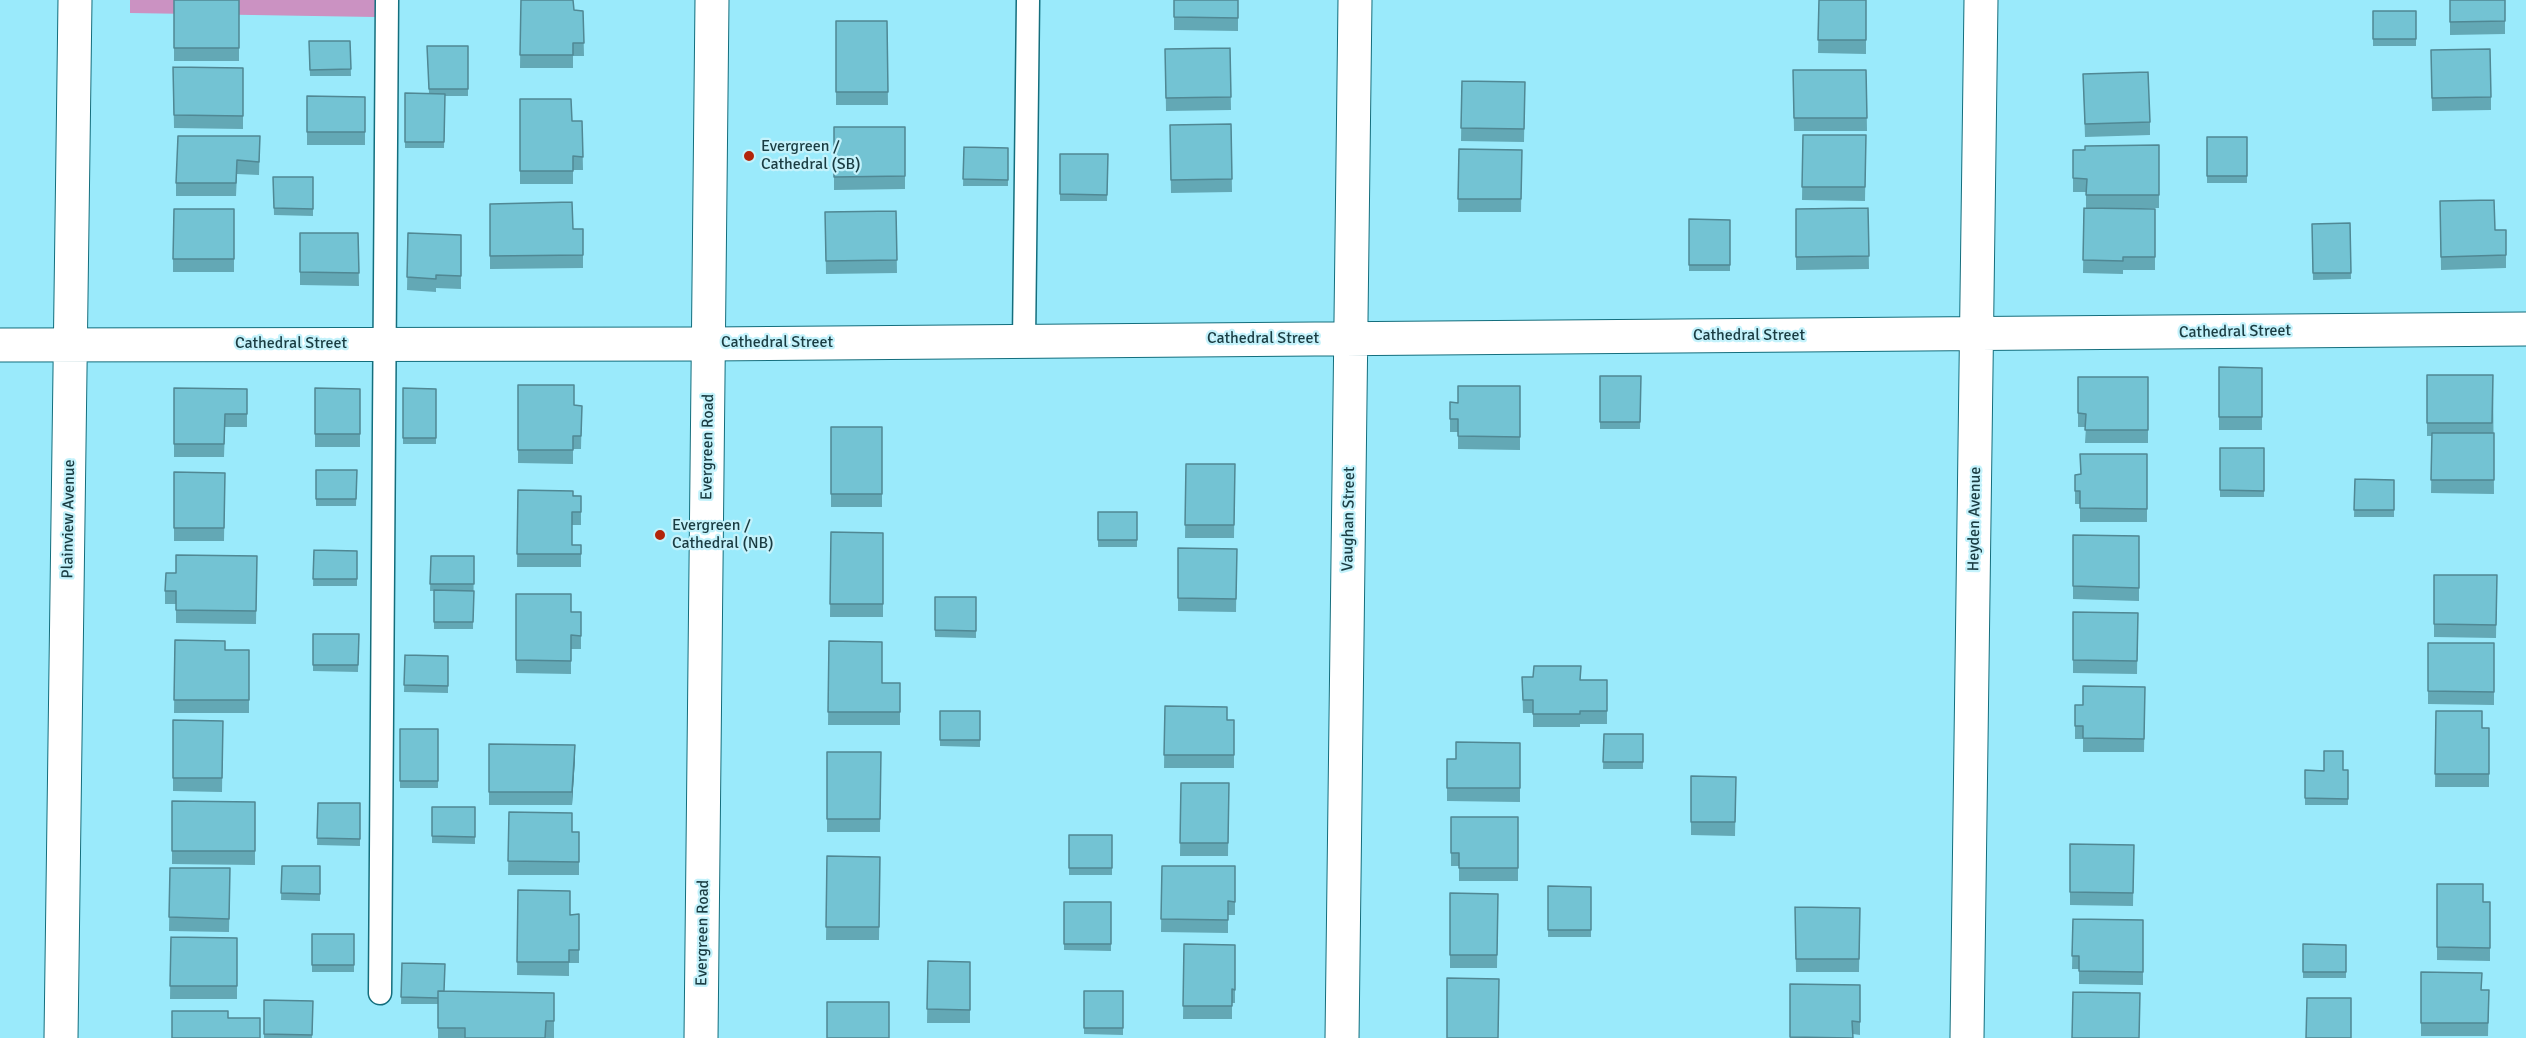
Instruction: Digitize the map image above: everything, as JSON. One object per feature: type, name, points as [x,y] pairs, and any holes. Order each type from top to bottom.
[{"type":"street","name":"Plainview Avenue","points":[[61,1038],[75,0]]},
{"type":"street","name":"Evergreen Road","points":[[701,1038],[712,0]]},
{"type":"street","name":"Vaughan Street","points":[[1342,1038],[1355,0]]},
{"type":"street","name":"Heyden Avenue","points":[[1967,1038],[1981,0]]},
{"type":"street","name":"Cathedral Street","points":[[0,345],[709,344],[2526,329]]},
{"type":"lane","points":[[380,993],[387,0]]},
{"type":"lane","points":[[1024,341],[1028,0]]},
{"type":"shaded area","points":[[130,0],[375,0],[375,17],[130,13]]},
{"type":"building","points":[[174,0],[239,0],[239,48],[174,48]]},
{"type":"building","points":[[521,0],[573,0],[574,10],[583,11],[584,43],[573,43],[573,55],[520,55]]},
{"type":"building","points":[[1174,0],[1238,0],[1238,18],[1174,17]]},
{"type":"building","points":[[1819,0],[1866,0],[1866,40],[1818,40]]},
{"type":"building","points":[[2450,0],[2505,0],[2505,21],[2450,22]]},
{"type":"building","points":[[2373,11],[2416,11],[2416,39],[2373,39]]},
{"type":"building","points":[[836,21],[887,21],[888,92],[836,92]]},
{"type":"building","points":[[309,41],[350,41],[351,69],[310,70]]},
{"type":"building","points":[[427,46],[468,46],[468,89],[429,89]]},
{"type":"building","points":[[1230,48],[1231,97],[1166,98],[1165,49]]},
{"type":"building","points":[[2490,49],[2491,97],[2432,98],[2431,50]]},
{"type":"building","points":[[173,67],[243,68],[243,116],[174,115]]},
{"type":"building","points":[[1793,70],[1866,70],[1867,118],[1794,118]]},
{"type":"building","points":[[2148,72],[2150,122],[2085,124],[2083,74]]},
{"type":"building","points":[[1462,81],[1525,82],[1524,129],[1461,128]]},
{"type":"building","points":[[405,93],[445,94],[444,142],[405,142]]},
{"type":"building","points":[[307,96],[365,97],[365,132],[307,132]]},
{"type":"building","points":[[520,99],[571,99],[572,121],[582,121],[583,157],[573,156],[573,171],[520,171]]},
{"type":"building","points":[[1231,124],[1232,179],[1171,180],[1170,125]]},
{"type":"building","points":[[834,127],[905,127],[905,176],[834,177]]},
{"type":"building","points":[[1803,135],[1866,135],[1865,187],[1802,187]]},
{"type":"building","points":[[178,136],[260,136],[259,162],[237,160],[236,183],[176,183]]},
{"type":"building","points":[[2207,137],[2247,137],[2247,176],[2207,176]]},
{"type":"building","points":[[2159,145],[2159,195],[2086,195],[2087,179],[2073,178],[2073,150],[2085,150],[2085,146]]},
{"type":"building","points":[[964,147],[1008,148],[1008,180],[963,179]]},
{"type":"building","points":[[1459,149],[1522,150],[1521,199],[1458,199]]},
{"type":"building","points":[[1060,154],[1108,154],[1107,195],[1060,194]]},
{"type":"building","points":[[273,177],[313,177],[313,209],[274,208]]},
{"type":"building","points":[[2494,200],[2495,230],[2506,230],[2506,255],[2441,257],[2440,201]]},
{"type":"building","points":[[572,202],[573,229],[583,229],[583,255],[490,256],[490,204]]},
{"type":"building","points":[[1868,208],[1869,256],[1796,257],[1796,209]]},
{"type":"building","points":[[2084,208],[2155,209],[2155,257],[2123,257],[2123,261],[2083,260]]},
{"type":"building","points":[[174,209],[234,209],[234,259],[173,259]]},
{"type":"building","points":[[896,211],[897,260],[826,261],[825,212]]},
{"type":"building","points":[[1689,219],[1730,220],[1730,265],[1689,265]]},
{"type":"building","points":[[2350,223],[2351,273],[2313,273],[2312,224]]},
{"type":"building","points":[[300,233],[358,233],[359,273],[300,272]]},
{"type":"building","points":[[408,233],[461,235],[461,276],[436,275],[436,279],[407,277]]},
{"type":"building","points":[[2219,367],[2262,368],[2262,417],[2219,417]]},
{"type":"building","points":[[2427,375],[2493,375],[2492,423],[2427,423]]},
{"type":"building","points":[[1600,376],[1641,376],[1640,422],[1600,422]]},
{"type":"building","points":[[2078,377],[2148,377],[2148,430],[2085,430],[2086,414],[2078,413]]},
{"type":"building","points":[[518,385],[574,385],[574,405],[582,406],[581,436],[573,436],[573,450],[518,450]]},
{"type":"building","points":[[1458,386],[1520,386],[1520,437],[1458,436],[1458,419],[1450,419],[1450,402],[1458,403]]},
{"type":"building","points":[[174,388],[247,389],[247,414],[225,414],[224,444],[174,444]]},
{"type":"building","points":[[315,388],[360,389],[360,434],[315,434]]},
{"type":"building","points":[[403,388],[436,389],[436,438],[403,438]]},
{"type":"building","points":[[831,427],[882,427],[882,494],[831,494]]},
{"type":"building","points":[[2432,433],[2494,433],[2494,480],[2431,480]]},
{"type":"building","points":[[2220,448],[2264,448],[2264,491],[2220,490]]},
{"type":"building","points":[[2080,454],[2147,454],[2147,509],[2080,508],[2080,491],[2075,491],[2075,475],[2081,474]]},
{"type":"building","points":[[1186,464],[1235,464],[1234,525],[1185,525]]},
{"type":"building","points":[[316,470],[357,470],[356,499],[316,499]]},
{"type":"building","points":[[174,472],[225,473],[224,528],[174,528]]},
{"type":"building","points":[[2355,479],[2394,480],[2394,510],[2354,510]]},
{"type":"building","points":[[518,490],[573,491],[573,496],[581,496],[581,512],[572,512],[572,545],[581,545],[581,554],[517,554]]},
{"type":"building","points":[[1098,512],[1137,512],[1137,540],[1098,540]]},
{"type":"building","points":[[831,532],[883,533],[883,604],[830,604]]},
{"type":"building","points":[[2073,535],[2139,536],[2139,588],[2073,586]]},
{"type":"building","points":[[1178,548],[1237,549],[1236,599],[1178,598]]},
{"type":"building","points":[[314,550],[357,551],[357,579],[313,579]]},
{"type":"building","points":[[176,555],[257,556],[256,611],[176,610],[176,591],[165,591],[166,573],[176,573]]},
{"type":"building","points":[[431,556],[474,556],[474,584],[430,584]]},
{"type":"building","points":[[2434,575],[2497,575],[2496,625],[2434,624]]},
{"type":"building","points":[[434,590],[474,591],[473,622],[434,622]]},
{"type":"building","points":[[516,594],[571,594],[571,612],[581,612],[581,636],[571,635],[571,661],[516,660]]},
{"type":"building","points":[[935,597],[976,597],[976,631],[935,630]]},
{"type":"building","points":[[2073,612],[2138,613],[2137,661],[2073,660]]},
{"type":"building","points":[[313,634],[359,634],[358,665],[313,665]]},
{"type":"building","points":[[175,640],[225,641],[225,650],[249,650],[249,700],[174,700]]},
{"type":"building","points":[[829,641],[882,642],[882,683],[900,683],[900,712],[828,712]]},
{"type":"building","points":[[2428,643],[2494,643],[2494,692],[2428,691]]},
{"type":"building","points":[[405,655],[448,656],[448,686],[404,685]]},
{"type":"building","points":[[1534,666],[1581,666],[1580,680],[1607,680],[1607,711],[1580,711],[1580,714],[1533,714],[1533,700],[1523,700],[1522,677],[1533,677]]},
{"type":"building","points":[[2083,686],[2145,687],[2144,739],[2083,738],[2083,726],[2075,726],[2075,705],[2083,705]]},
{"type":"building","points":[[1165,706],[1227,707],[1227,720],[1234,720],[1234,755],[1164,755]]},
{"type":"building","points":[[940,711],[980,711],[980,740],[940,740]]},
{"type":"building","points":[[2436,711],[2482,711],[2482,728],[2489,728],[2489,774],[2435,774]]},
{"type":"building","points":[[173,720],[223,721],[222,778],[173,778]]},
{"type":"building","points":[[400,729],[438,729],[438,781],[400,781]]},
{"type":"building","points":[[1604,734],[1643,734],[1643,762],[1603,762]]},
{"type":"building","points":[[1456,742],[1520,743],[1520,788],[1447,788],[1447,759],[1456,759]]},
{"type":"building","points":[[489,744],[575,745],[572,792],[489,792]]},
{"type":"building","points":[[2324,751],[2343,751],[2343,770],[2348,770],[2348,799],[2305,798],[2305,770],[2324,771]]},
{"type":"building","points":[[827,752],[881,752],[880,819],[827,819]]},
{"type":"building","points":[[1691,776],[1736,777],[1735,822],[1691,822]]},
{"type":"building","points":[[1181,783],[1229,783],[1228,843],[1180,843]]},
{"type":"building","points":[[172,801],[255,802],[255,851],[172,851]]},
{"type":"building","points":[[318,803],[360,803],[360,839],[317,838]]},
{"type":"building","points":[[432,807],[475,807],[475,837],[432,836]]},
{"type":"building","points":[[509,812],[572,813],[572,832],[579,832],[579,862],[508,861]]},
{"type":"building","points":[[1451,817],[1518,817],[1518,868],[1459,868],[1459,853],[1451,853]]},
{"type":"building","points":[[1069,835],[1112,835],[1112,868],[1069,868]]},
{"type":"building","points":[[2070,844],[2134,845],[2133,893],[2070,892]]},
{"type":"building","points":[[827,856],[880,857],[879,927],[826,927]]},
{"type":"building","points":[[282,866],[320,866],[320,894],[281,893]]},
{"type":"building","points":[[1162,866],[1235,866],[1235,902],[1228,901],[1228,920],[1161,919]]},
{"type":"building","points":[[170,868],[230,868],[229,919],[169,917]]},
{"type":"building","points":[[2437,884],[2483,884],[2483,902],[2490,902],[2490,948],[2437,947]]},
{"type":"building","points":[[1548,886],[1591,887],[1591,930],[1548,930]]},
{"type":"building","points":[[518,890],[570,891],[570,915],[579,914],[579,950],[569,950],[569,962],[517,962]]},
{"type":"building","points":[[1450,893],[1498,894],[1497,955],[1450,955]]},
{"type":"building","points":[[1064,902],[1111,902],[1111,944],[1064,944]]},
{"type":"building","points":[[1795,907],[1860,908],[1859,959],[1796,959]]},
{"type":"building","points":[[2073,919],[2143,920],[2143,972],[2079,971],[2079,956],[2072,956]]},
{"type":"building","points":[[312,934],[354,934],[354,965],[312,965]]},
{"type":"building","points":[[171,937],[237,938],[237,986],[170,986]]},
{"type":"building","points":[[1184,944],[1235,945],[1235,990],[1232,989],[1232,1006],[1183,1006]]},
{"type":"building","points":[[2303,944],[2346,945],[2346,972],[2303,972]]},
{"type":"building","points":[[928,961],[970,962],[970,1010],[927,1009]]},
{"type":"building","points":[[402,963],[445,964],[444,991],[438,991],[438,998],[401,997]]},
{"type":"building","points":[[2421,972],[2482,973],[2481,990],[2489,990],[2488,1023],[2421,1023]]},
{"type":"building","points":[[1447,978],[1499,979],[1498,1038],[1447,1038]]},
{"type":"building","points":[[1790,984],[1860,985],[1860,1022],[1852,1021],[1853,1038],[1790,1037]]},
{"type":"building","points":[[438,991],[554,993],[554,1021],[546,1021],[545,1038],[465,1038],[465,1028],[438,1028]]},
{"type":"building","points":[[1084,991],[1123,991],[1123,1028],[1084,1028]]},
{"type":"building","points":[[2073,992],[2140,993],[2139,1038],[2072,1038]]},
{"type":"building","points":[[2307,998],[2351,998],[2351,1038],[2306,1038]]},
{"type":"building","points":[[264,1000],[313,1001],[312,1035],[264,1034]]},
{"type":"building","points":[[827,1002],[889,1002],[889,1038],[827,1038]]},
{"type":"building","points":[[172,1011],[228,1011],[228,1018],[260,1018],[260,1038],[172,1038]]},
{"type":"place","name":"Evergreen / Cathedral (SB)","points":[[749,156]]},
{"type":"place","name":"Evergreen / Cathedral (NB)","points":[[660,535]]}]
